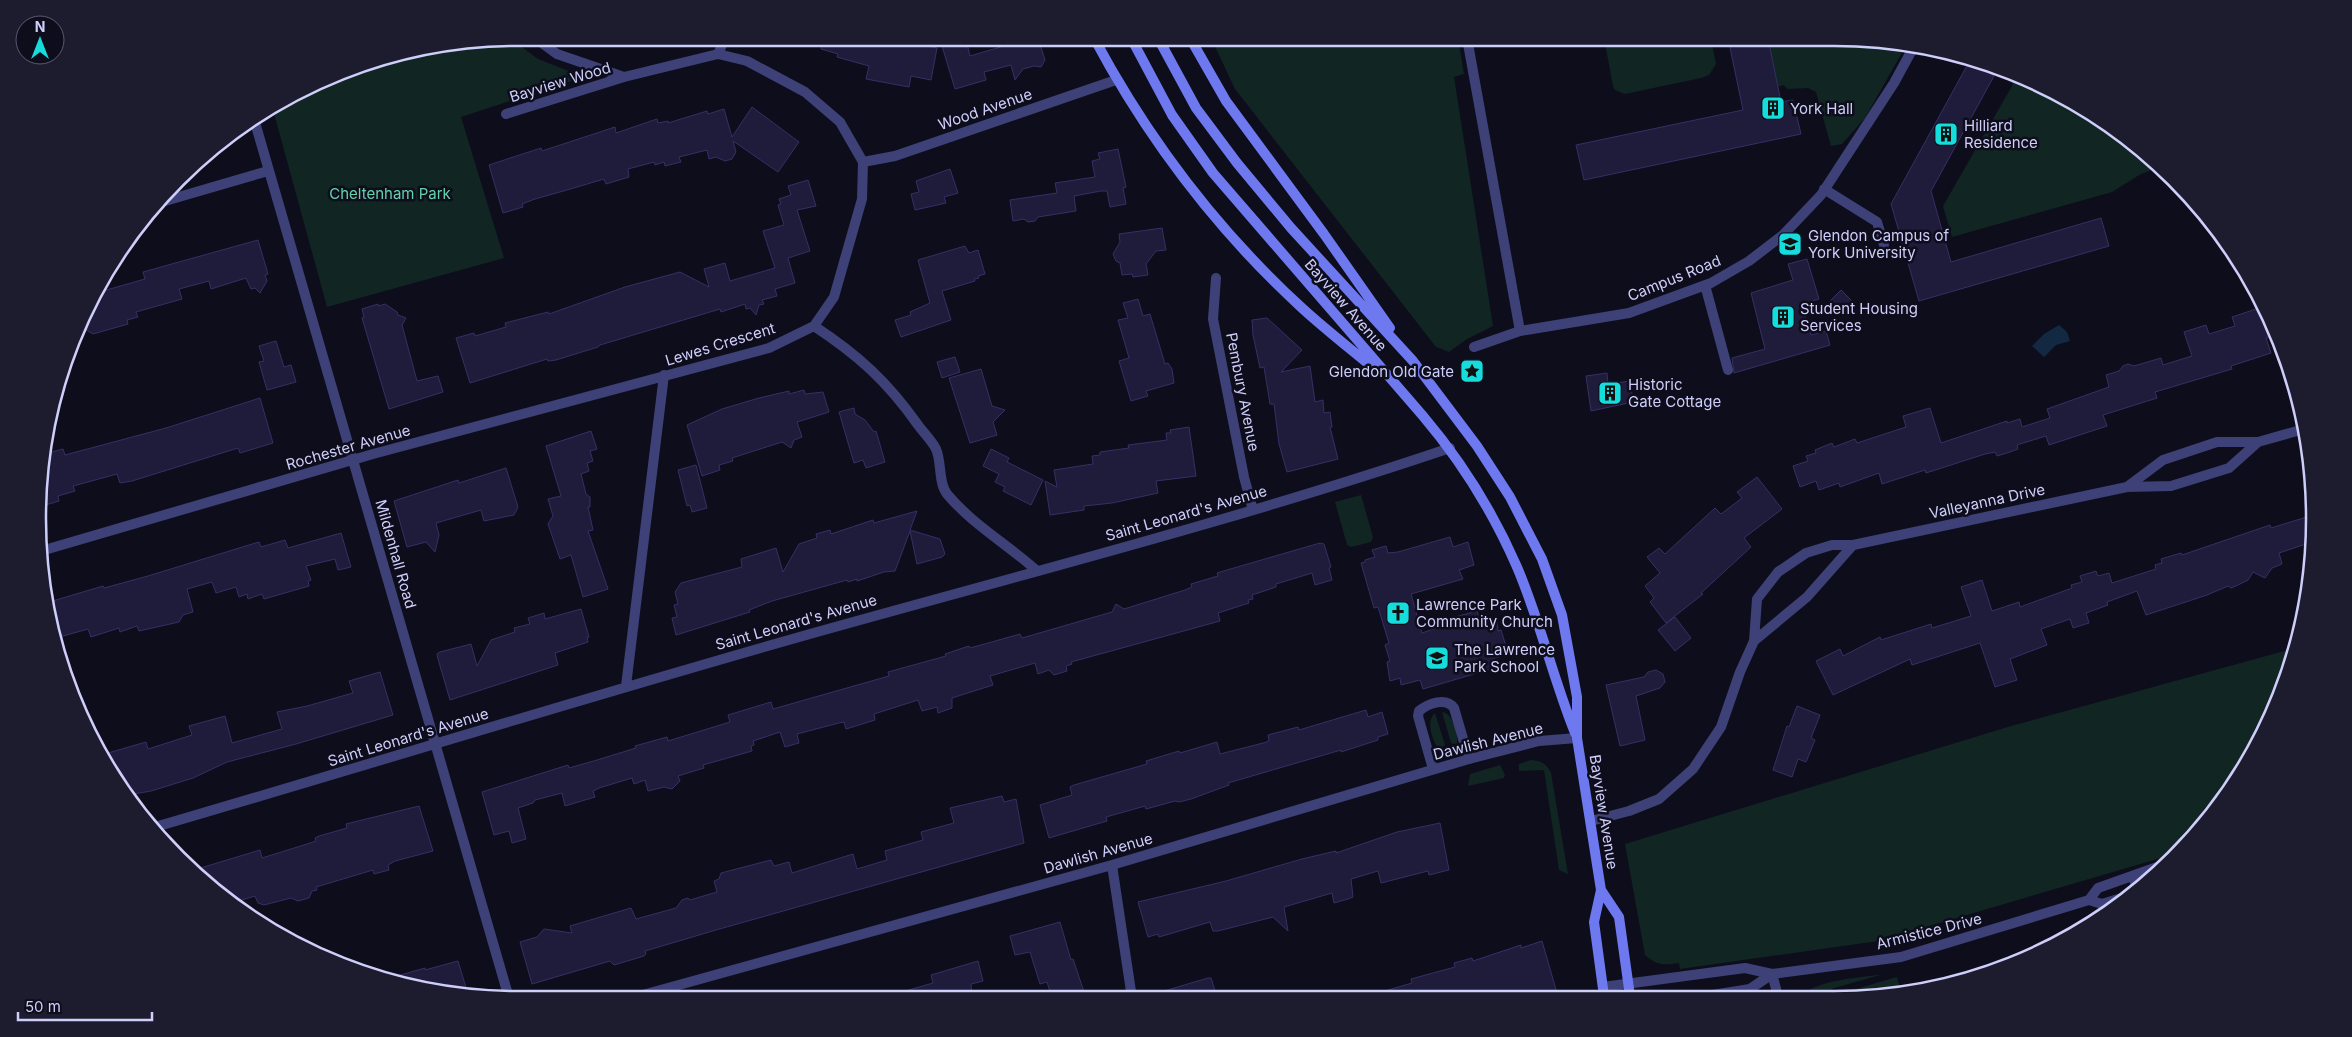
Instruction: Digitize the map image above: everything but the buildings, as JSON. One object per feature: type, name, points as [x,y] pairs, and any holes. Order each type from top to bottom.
[{"type":"main road","points":[[1098,46],[1116,80],[1144,125],[1186,182],[1228,232],[1302,308],[1403,394]]},
{"type":"main road","name":"Bayview Avenue","points":[[1135,46],[1172,115],[1213,173],[1450,448],[1468,474],[1497,525],[1517,568],[1560,696],[1577,738]]},
{"type":"main road","name":"Bayview Avenue","points":[[1162,46],[1196,108],[1237,163],[1291,228],[1413,361],[1478,446],[1510,497],[1542,559],[1562,615],[1571,652],[1577,696],[1577,738],[1601,890],[1594,922],[1604,991]]},
{"type":"main road","points":[[1194,46],[1226,102],[1324,234],[1413,361]]},
{"type":"main road","name":"Bayview Avenue","points":[[1601,890],[1619,917],[1630,991]]},
{"type":"street","name":"Bayview Wood","points":[[546,46],[557,54],[624,77]]},
{"type":"street","points":[[722,46],[718,54],[746,60],[805,92],[840,122],[863,162],[862,199],[853,235],[834,297],[814,326],[851,351],[874,372],[904,405],[936,450],[945,492],[978,525],[1036,570]]},
{"type":"street","points":[[1468,46],[1520,332]]},
{"type":"street","name":"Campus Road","points":[[1474,347],[1520,332],[1629,313],[1705,285],[1749,261],[1783,235],[1824,189],[1894,83],[1911,53]]},
{"type":"street","name":"Bayview Wood","points":[[506,114],[624,77],[718,54]]},
{"type":"street","name":"Wood Avenue","points":[[863,162],[895,156],[1116,80]]},
{"type":"street","name":"Mildenhall Road","points":[[256,126],[507,991]]},
{"type":"street","points":[[171,199],[268,171]]},
{"type":"street","points":[[1824,189],[1877,222],[1884,245]]},
{"type":"street","name":"Pembury Avenue","points":[[1216,278],[1212,319],[1244,477],[1253,510]]},
{"type":"street","points":[[1705,285],[1728,370]]},
{"type":"street","name":"Lewes Crescent","points":[[626,686],[664,375],[769,348],[814,326]]},
{"type":"street","name":"Rochester Avenue","points":[[47,549],[353,460],[664,375]]},
{"type":"street","name":"Valleyanna Drive","points":[[2127,487],[2164,460],[2172,457],[2217,442],[2258,442],[2298,430]]},
{"type":"street","name":"Valleyanna Drive","points":[[1591,821],[1652,802],[1676,785],[1693,769],[1721,727],[1740,672],[1754,641],[1757,599],[1778,572],[1806,553],[1832,546],[1853,545],[2127,487],[2170,486],[2229,468],[2258,442]]},
{"type":"street","name":"Saint Leonard's Avenue","points":[[160,826],[436,745],[626,686],[1253,510],[1450,448]]},
{"type":"street","name":"Valleyanna Drive","points":[[1754,641],[1807,597],[1853,545]]},
{"type":"street","points":[[1433,769],[1418,716],[1419,711],[1424,707],[1444,701],[1450,702],[1454,708],[1469,760]]},
{"type":"street","name":"Dawlish Avenue","points":[[657,991],[1112,865],[1433,769],[1540,741],[1577,738]]},
{"type":"street","points":[[1112,865],[1131,991]]},
{"type":"street","name":"Armistice Drive","points":[[2089,900],[2098,888],[2149,870]]},
{"type":"street","points":[[2132,876],[2135,882]]},
{"type":"street","name":"Armistice Drive","points":[[1607,991],[1629,983],[1746,968],[1772,974],[1901,956],[2089,900],[2102,904],[2108,902]]},
{"type":"street","points":[[1772,974],[1777,991]]},
{"type":"street","name":"Armistice Drive","points":[[1743,991],[1750,990],[1772,974]]},
{"type":"green space","name":"Cheltenham Park","points":[[520,46],[538,59],[584,77],[461,117],[504,258],[327,307],[274,115],[310,95],[367,71],[426,55],[457,50]]},
{"type":"green space","points":[[1215,46],[1459,46],[1464,74],[1454,77],[1493,326],[1467,339],[1449,352],[1436,347],[1235,89]]},
{"type":"green space","points":[[1606,46],[1713,46],[1716,64],[1709,75],[1625,94],[1615,90]]},
{"type":"green space","points":[[1770,46],[1864,47],[1903,51],[1865,118],[1842,144],[1831,146],[1816,92],[1808,88],[1788,89],[1783,85],[1778,87]]},
{"type":"green space","points":[[2013,82],[2070,110],[2121,144],[2152,170],[2141,174],[2112,192],[1952,237],[1943,206]]},
{"type":"green space","points":[[1361,495],[1373,537],[1371,542],[1351,547],[1347,545],[1335,502]]},
{"type":"green space","points":[[2287,650],[2270,699],[2242,755],[2208,806],[2189,830],[2161,858],[1878,941],[1680,969],[1679,963],[1661,964],[1645,955],[1625,844],[2011,726]]},
{"type":"green space","points":[[1442,712],[1450,716],[1452,720],[1457,735],[1457,745],[1451,743]]},
{"type":"green space","points":[[1435,713],[1445,745],[1439,750],[1432,737],[1430,726]]},
{"type":"green space","points":[[1531,760],[1544,764],[1551,773],[1568,874],[1559,870],[1544,770],[1519,771],[1519,764]]},
{"type":"green space","points":[[1500,765],[1505,775],[1504,778],[1468,786],[1470,774]]},
{"type":"green space","points":[[1884,974],[1834,988],[1830,991],[1808,991],[1828,983]]},
{"type":"green space","points":[[1897,977],[1900,986],[1864,990],[1850,990]]},
{"type":"water","points":[[2059,325],[2067,332],[2070,341],[2056,345],[2044,357],[2032,346],[2044,334]]},
{"type":"place","name":"York Hall","points":[[1773,108]]},
{"type":"place","name":"Hilliard Residence","points":[[1946,134]]},
{"type":"place","name":"Glendon Campus of York University","points":[[1790,244]]},
{"type":"place","name":"Student Housing Services","points":[[1783,317]]},
{"type":"place","name":"Glendon Old Gate","points":[[1472,371]]},
{"type":"place","name":"Historic Gate Cottage","points":[[1610,393]]},
{"type":"place","name":"Lawrence Park Community Church","points":[[1398,613]]},
{"type":"place","name":"The Lawrence Park School","points":[[1437,658]]}]
